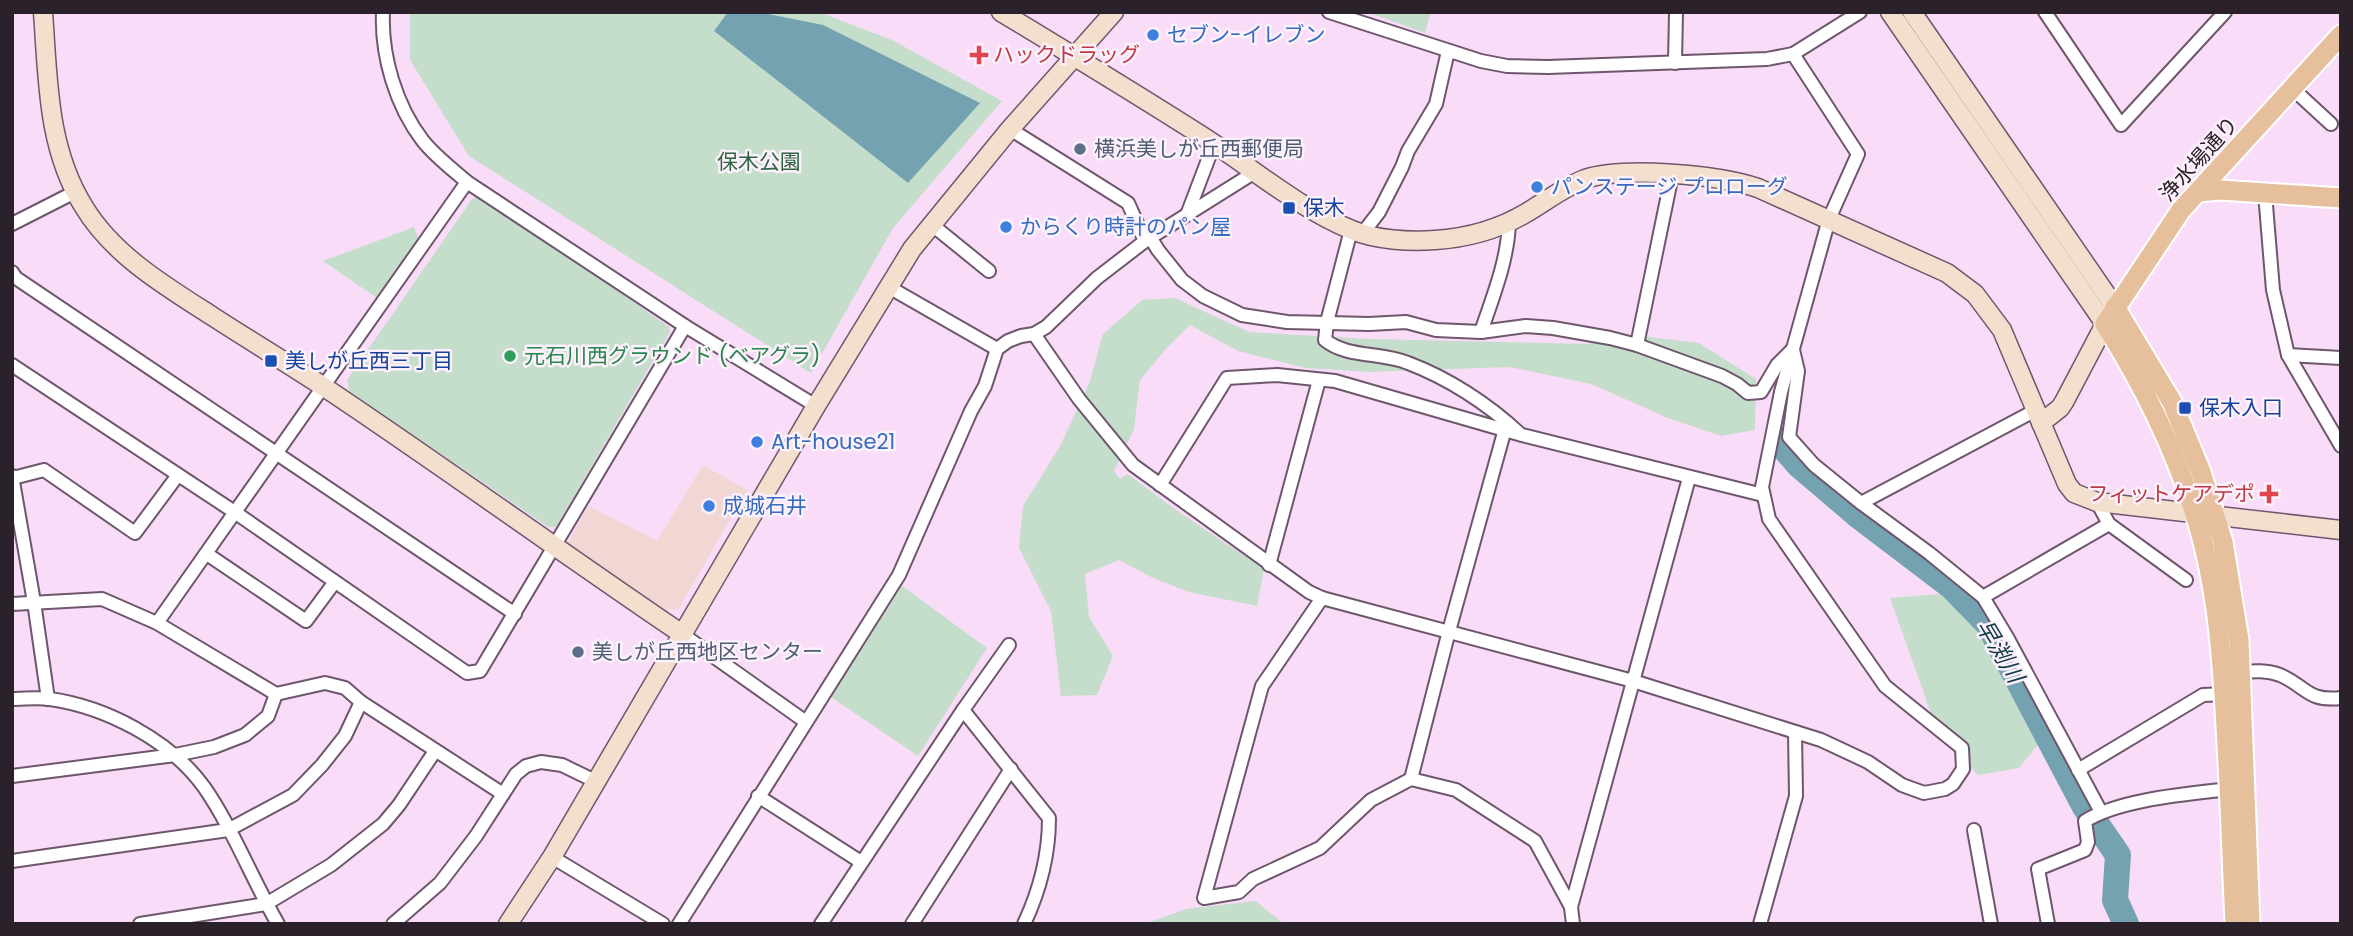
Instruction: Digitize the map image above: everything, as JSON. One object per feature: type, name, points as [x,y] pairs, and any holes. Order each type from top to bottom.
[{"type":"main road","name":"浄水場通り","points":[[2105,324],[2181,210],[2341,35]]},
{"type":"main road","points":[[2198,192],[2220,190],[2341,198]]},
{"type":"main road","points":[[2115,307],[2172,402],[2216,515],[2235,607],[2241,672],[2250,924]]},
{"type":"main road","points":[[2105,324],[2138,377],[2182,475],[2195,513],[2215,601],[2225,694],[2235,924]]},
{"type":"street","points":[[43,12],[50,110],[57,146],[75,192],[85,209],[119,251],[173,292],[324,388],[806,722]]},
{"type":"street","points":[[383,12],[386,50],[404,113],[424,142],[467,182],[685,326],[816,406]]},
{"type":"street","points":[[1001,12],[1214,144],[1283,192],[1357,232],[1416,240],[1444,239],[1477,233],[1508,222],[1585,179],[1604,175],[1672,174],[1746,184],[1947,273],[1975,294],[2001,330],[2067,484],[2074,493],[2097,502],[2341,530]]},
{"type":"street","points":[[508,924],[552,857],[887,286],[930,224],[1073,56],[1114,12]]},
{"type":"street","points":[[1329,12],[1481,61],[1507,66],[1548,67],[1767,59],[1793,54],[1860,12]]},
{"type":"street","points":[[1675,63],[1676,12]]},
{"type":"street","points":[[1861,503],[2060,408],[2105,324],[1890,12]]},
{"type":"street","points":[[1912,12],[2115,307]]},
{"type":"street","points":[[2045,12],[2121,125],[2225,12]]},
{"type":"street","points":[[1448,51],[1436,104],[1408,151],[1385,201],[1357,232],[1327,323],[1325,340],[1334,347],[1385,355],[1408,363],[1464,391],[1505,419],[1522,435]]},
{"type":"street","points":[[1034,334],[1079,398],[1133,466],[1309,592],[1322,598],[1633,681],[1821,740],[1868,762],[1902,785],[1924,793],[1945,789],[1953,784],[1963,769],[1962,748],[1885,686],[1769,519],[1763,495],[1769,443],[1781,392],[1829,219],[1858,154],[1793,54]]},
{"type":"street","points":[[2293,89],[2331,124]]},
{"type":"street","points":[[1010,129],[1128,203],[1148,239],[1182,280],[1228,310],[1255,318],[1287,322],[1406,322],[1436,330],[1481,332],[1526,326],[1553,328],[1637,345],[1722,376],[1748,393],[1756,394],[1761,392],[1777,365],[1793,349]]},
{"type":"street","points":[[1186,216],[1214,144]]},
{"type":"street","points":[[679,924],[899,575],[971,411],[985,386],[998,349],[1021,336],[1034,334],[1046,327],[1097,278],[1148,239],[1255,172]]},
{"type":"street","points":[[1637,345],[1672,174]]},
{"type":"street","points":[[158,623],[467,182]]},
{"type":"street","points":[[12,224],[75,192]]},
{"type":"street","points":[[2265,193],[2273,290],[2288,355],[2341,446]]},
{"type":"street","points":[[1481,332],[1503,264],[1508,222]]},
{"type":"street","points":[[930,224],[989,271]]},
{"type":"street","points":[[12,272],[16,278],[514,614]]},
{"type":"street","points":[[887,286],[998,349]]},
{"type":"street","points":[[12,382],[16,367],[236,513],[467,673],[480,671],[685,326]]},
{"type":"street","points":[[1793,349],[1798,371],[1789,437],[1814,465],[1861,503],[1930,552],[1983,597],[2007,636],[2078,770],[2094,816],[2085,850],[2038,869],[2048,924]]},
{"type":"street","points":[[2288,355],[2341,358]]},
{"type":"street","points":[[1160,485],[1227,378],[1277,375],[1335,382],[1522,435],[1763,495]]},
{"type":"street","points":[[1269,565],[1319,380]]},
{"type":"street","points":[[1411,779],[1505,429]]},
{"type":"street","points":[[48,699],[12,477],[44,470],[135,533],[178,475]]},
{"type":"street","points":[[1571,907],[1689,478]]},
{"type":"street","points":[[2097,502],[2109,524],[2186,580]]},
{"type":"street","points":[[1983,597],[2109,524]]},
{"type":"street","points":[[207,554],[306,621],[334,583]]},
{"type":"street","points":[[12,604],[102,598],[158,623],[276,694],[324,683],[345,688],[361,702],[503,794]]},
{"type":"street","points":[[1322,598],[1262,686],[1204,898],[1239,892],[1253,879],[1320,848],[1371,800],[1411,779],[1455,790],[1535,841],[1571,907],[1573,924]]},
{"type":"street","points":[[821,924],[1009,645]]},
{"type":"street","points":[[2241,672],[2266,671],[2289,680],[2311,695],[2324,700],[2341,698]]},
{"type":"street","points":[[12,776],[175,755],[214,747],[245,735],[268,716],[276,694]]},
{"type":"street","points":[[2078,770],[2203,695],[2225,694]]},
{"type":"street","points":[[12,699],[48,699],[87,708],[141,732],[175,755],[204,787],[278,924]]},
{"type":"street","points":[[12,861],[228,830],[293,795],[323,765],[345,736],[361,702]]},
{"type":"street","points":[[963,710],[1049,818],[1049,839],[1044,865],[1038,890],[1024,924]]},
{"type":"street","points":[[1760,924],[1796,796],[1795,732]]},
{"type":"street","points":[[139,924],[266,904],[331,865],[383,824],[435,751]]},
{"type":"street","points":[[393,924],[440,883],[476,836],[516,774],[526,766],[541,762],[562,765],[595,781]]},
{"type":"street","points":[[912,924],[1011,769]]},
{"type":"street","points":[[2094,816],[2175,795],[2230,789]]},
{"type":"street","points":[[758,796],[861,862]]},
{"type":"street","points":[[1974,830],[1991,924]]},
{"type":"street","points":[[552,857],[663,924]]},
{"type":"shaded area","points":[[703,465],[747,490],[679,608],[664,611],[625,587],[567,544],[589,506],[657,541]]},
{"type":"green space","name":"保木公園","points":[[410,12],[819,12],[892,40],[1002,101],[893,228],[811,373],[469,156],[410,60]]},
{"type":"green space","points":[[1367,12],[1431,12],[1425,33]]},
{"type":"green space","name":"元石川西グラウンド (ベアグラ)","points":[[482,196],[669,327],[670,332],[556,527],[548,527],[349,391],[347,380],[472,199]]},
{"type":"green space","points":[[414,227],[419,240],[377,298],[323,261]]},
{"type":"green space","points":[[1175,298],[1249,332],[1370,339],[1587,344],[1633,335],[1699,343],[1756,379],[1755,430],[1721,436],[1668,418],[1591,384],[1509,367],[1369,372],[1305,368],[1238,351],[1190,325],[1140,380],[1134,429],[1114,471],[1120,479],[1128,474],[1264,569],[1257,606],[1189,592],[1153,578],[1119,560],[1085,574],[1089,617],[1113,656],[1097,695],[1061,696],[1051,611],[1019,548],[1023,506],[1060,446],[1090,381],[1103,334],[1142,300]]},
{"type":"green space","points":[[902,586],[987,648],[918,756],[831,697]]},
{"type":"green space","points":[[1950,593],[2003,657],[2041,741],[2019,768],[1978,775],[1938,733],[1890,598]]},
{"type":"green space","points":[[1256,901],[1284,924],[1144,924],[1186,909]]},
{"type":"water","points":[[728,12],[758,12],[823,25],[980,103],[908,183],[714,31]]},
{"type":"waterway","name":"早渕川","points":[[1778,441],[1799,465],[1860,517],[1952,587],[1989,625],[2085,807],[2118,855],[2115,900],[2126,924]]},
{"type":"place","name":"セブン-イレブン","points":[[1153,35]]},
{"type":"place","name":"ハックドラッグ","points":[[979,55]]},
{"type":"place","name":"横浜美しが丘西郵便局","points":[[1080,149]]},
{"type":"place","name":"パンステージ プロローグ","points":[[1537,187]]},
{"type":"place","name":"保木","points":[[1289,208]]},
{"type":"place","name":"からくり時計のパン屋","points":[[1006,227]]},
{"type":"place","name":"元石川西グラウンド (ベアグラ)","points":[[510,356]]},
{"type":"place","name":"美しが丘西三丁目","points":[[271,361]]},
{"type":"place","name":"保木入口","points":[[2185,408]]},
{"type":"place","name":"Art-house21","points":[[757,442]]},
{"type":"place","name":"フィットケアデポ","points":[[2269,494]]},
{"type":"place","name":"成城石井","points":[[709,506]]},
{"type":"place","name":"美しが丘西地区センター","points":[[578,652]]}]
